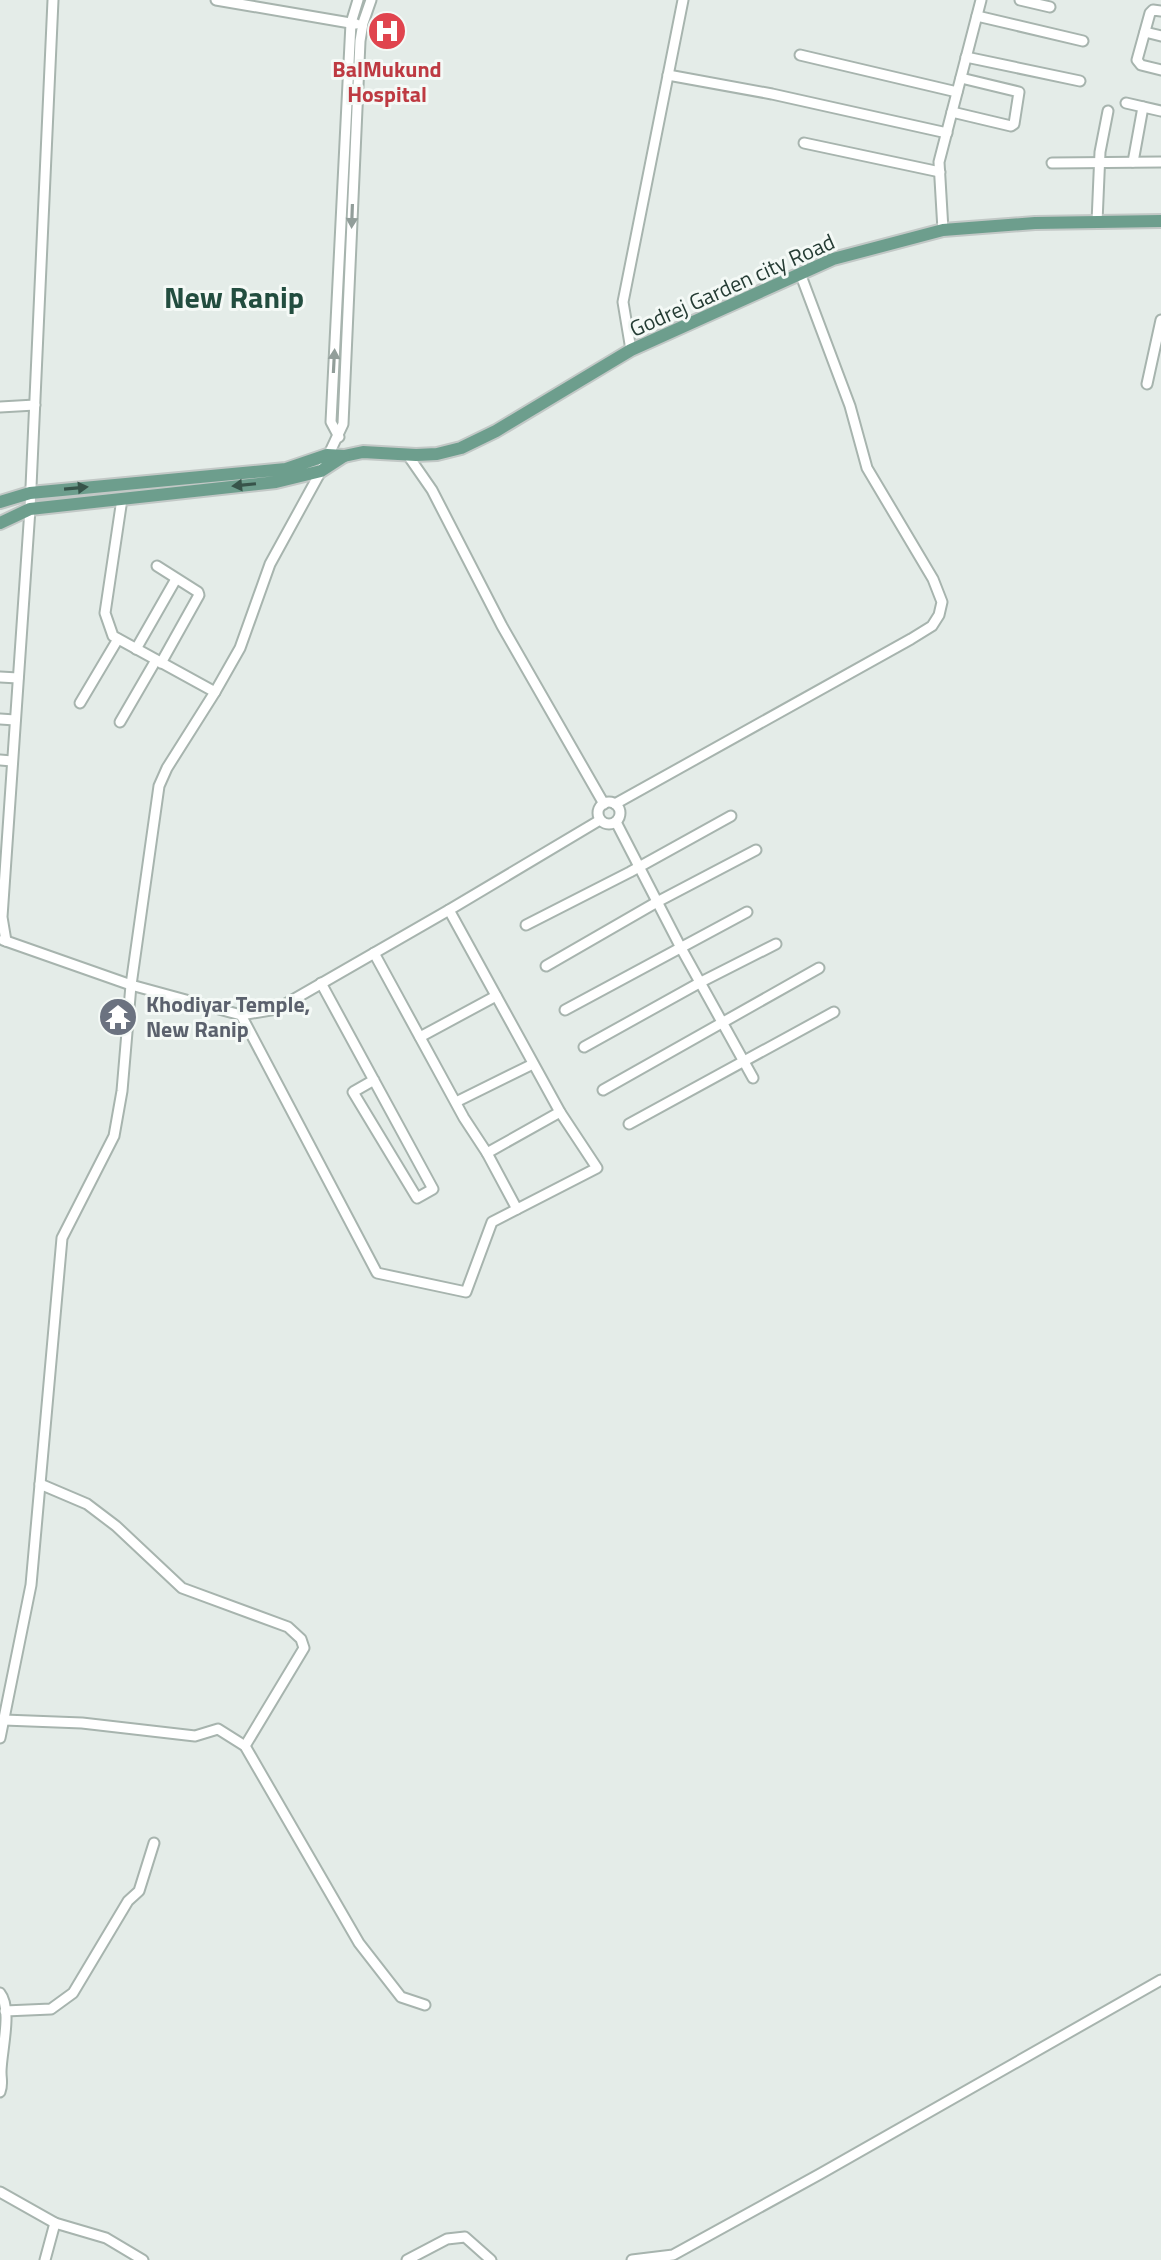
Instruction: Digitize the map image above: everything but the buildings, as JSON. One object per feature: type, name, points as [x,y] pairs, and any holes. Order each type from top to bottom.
[{"type":"main road","name":"Godrej Garden city Road","points":[[327,455],[344,456],[363,452],[437,454],[461,448],[496,431],[631,350],[833,259],[943,230],[1035,223],[1161,221]]},
{"type":"main road","points":[[0,502],[30,493],[286,469],[327,455]]},
{"type":"main road","points":[[0,523],[30,509],[276,482],[321,471],[344,456]]},
{"type":"street","points":[[53,0],[30,509],[2,917],[3,940],[131,985],[241,1015],[277,1009],[600,820]]},
{"type":"street","points":[[216,0],[363,25]]},
{"type":"street","points":[[339,437],[331,422],[351,23],[358,0]]},
{"type":"street","points":[[0,1738],[31,1585],[62,1238],[114,1136],[159,786],[240,648],[270,564],[339,437],[343,424],[357,94],[363,25],[371,0]]},
{"type":"street","points":[[631,350],[623,302],[683,0]]},
{"type":"street","points":[[943,230],[939,162],[981,0]]},
{"type":"street","points":[[1020,0],[1050,7]]},
{"type":"street","points":[[1161,11],[1153,10],[1150,13],[1137,60],[1161,70]]},
{"type":"street","points":[[977,16],[1083,41]]},
{"type":"street","points":[[1145,32],[1161,36]]},
{"type":"street","points":[[800,55],[957,92]]},
{"type":"street","points":[[966,57],[1080,81]]},
{"type":"street","points":[[668,75],[772,94],[947,133]]},
{"type":"street","points":[[952,112],[1011,126],[1014,124],[1019,92],[961,78]]},
{"type":"street","points":[[1126,103],[1161,111]]},
{"type":"street","points":[[1133,162],[1143,107]]},
{"type":"street","points":[[1097,222],[1099,163],[1108,111]]},
{"type":"street","points":[[804,143],[940,172]]},
{"type":"street","points":[[1052,163],[1161,159]]},
{"type":"street","points":[[407,454],[432,490],[502,626],[610,804],[621,813],[610,825],[600,820],[598,813],[610,804],[911,639],[932,626],[939,615],[942,602],[933,579],[867,468],[850,406],[800,273]]},
{"type":"street","points":[[1147,384],[1161,320]]},
{"type":"street","points":[[0,407],[35,405]]},
{"type":"street","points":[[122,499],[105,613],[113,636],[215,692]]},
{"type":"street","points":[[120,722],[199,595],[157,566]]},
{"type":"street","points":[[136,649],[176,579]]},
{"type":"street","points":[[80,703],[118,639]]},
{"type":"street","points":[[0,677],[18,678]]},
{"type":"street","points":[[0,719],[15,720]]},
{"type":"street","points":[[0,760],[12,761]]},
{"type":"street","points":[[526,925],[731,816]]},
{"type":"street","points":[[616,822],[753,1078]]},
{"type":"street","points":[[546,966],[756,850]]},
{"type":"street","points":[[241,1015],[377,1273],[466,1292],[492,1222],[597,1168],[560,1112],[449,910]]},
{"type":"street","points":[[565,1010],[747,912]]},
{"type":"street","points":[[584,1047],[776,944]]},
{"type":"street","points":[[374,953],[517,1209]]},
{"type":"street","points":[[603,1090],[819,968]]},
{"type":"street","points":[[321,983],[374,1080],[433,1189],[417,1198],[353,1092],[374,1080]]},
{"type":"street","points":[[420,1037],[496,996]]},
{"type":"street","points":[[629,1124],[834,1012]]},
{"type":"street","points":[[456,1102],[533,1064]]},
{"type":"street","points":[[487,1153],[560,1112]]},
{"type":"street","points":[[40,1484],[87,1504],[116,1526],[182,1588],[288,1627],[301,1639],[304,1648],[245,1746]]},
{"type":"street","points":[[4,1720],[82,1723],[195,1736],[218,1729],[245,1746],[359,1943],[401,1997],[425,2005]]},
{"type":"street","points":[[5,2011],[51,2009],[73,1993],[128,1901],[139,1891],[154,1843]]},
{"type":"street","points":[[632,2260],[673,2255],[1161,1980]]},
{"type":"street","points":[[0,1993],[4,1998],[6,2027],[0,2092]]},
{"type":"street","points":[[0,2192],[55,2223],[106,2238],[143,2260]]},
{"type":"street","points":[[45,2260],[55,2223]]},
{"type":"street","points":[[407,2260],[447,2239],[465,2237],[491,2260]]},
{"type":"place","name":"BalMukund Hospital","points":[[387,31]]},
{"type":"place","name":"Khodiyar Temple, New Ranip","points":[[118,1017]]},
{"type":"district","name":"New Ranip","points":[[234,298]]}]
